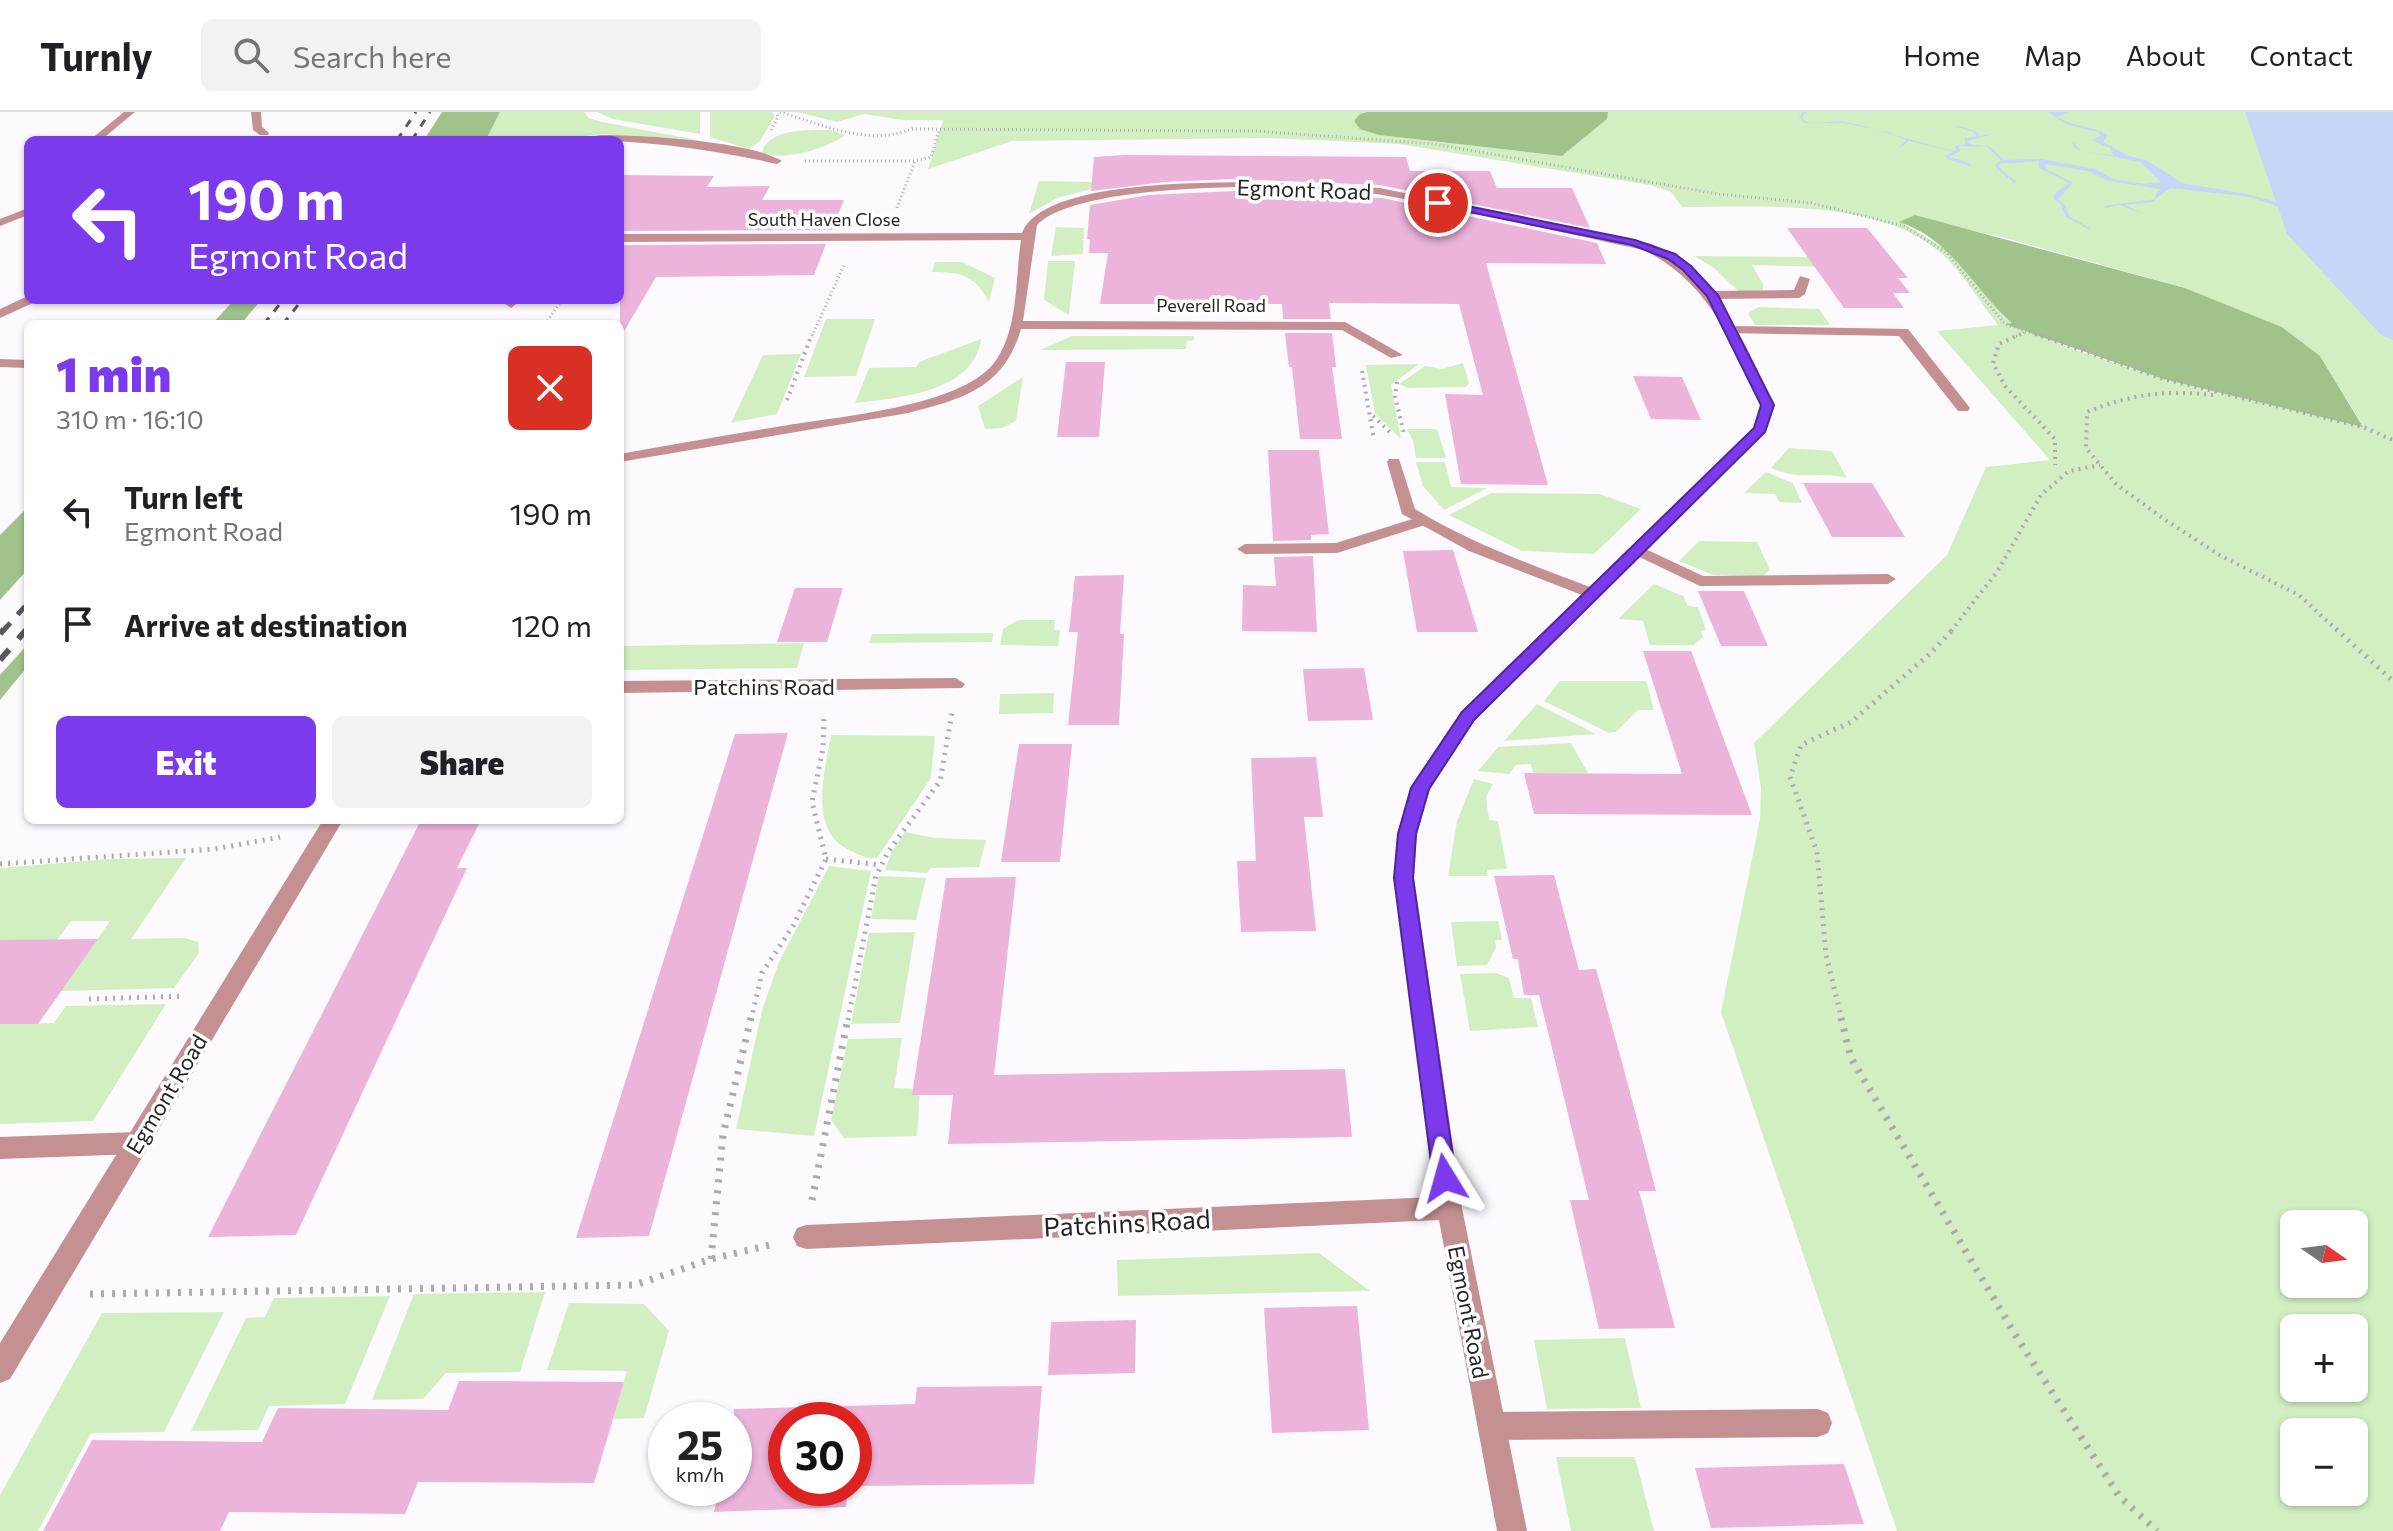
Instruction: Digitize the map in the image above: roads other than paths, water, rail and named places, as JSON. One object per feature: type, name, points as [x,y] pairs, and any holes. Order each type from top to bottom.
[{"type":"street","points":[[100,136],[130,112]]},
{"type":"street","points":[[256,112],[254,120],[257,128],[264,133]]},
{"type":"street","points":[[624,138],[660,139],[727,149],[777,161]]},
{"type":"street","name":"Egmont Road","points":[[1027,236],[1041,214],[1063,203],[1093,195],[1235,187],[1359,188],[1648,247],[1672,257],[1687,268],[1712,295],[1768,405],[1761,429],[1468,716],[1420,788],[1412,809],[1404,878],[1449,1208],[1512,1531]]},
{"type":"street","points":[[0,223],[24,213]]},
{"type":"street","points":[[624,457],[908,409],[951,398],[996,370],[1010,351],[1017,325],[1027,236]]},
{"type":"street","name":"South Haven Close","points":[[624,238],[1027,236]]},
{"type":"street","points":[[1712,295],[1799,294],[1804,279]]},
{"type":"street","points":[[0,314],[24,302]]},
{"type":"street","name":"Peverell Road","points":[[1017,325],[1345,326],[1396,355]]},
{"type":"street","points":[[1730,330],[1903,332],[1963,408]]},
{"type":"street","points":[[0,363],[24,364]]},
{"type":"street","points":[[1394,462],[1408,511],[1422,521],[1485,552],[1594,594]]},
{"type":"street","points":[[1245,549],[1337,548],[1422,521]]},
{"type":"street","points":[[1637,550],[1700,581],[1888,579]]},
{"type":"street","name":"Patchins Road","points":[[624,687],[956,684]]},
{"type":"street","name":"Egmont Road","points":[[0,1369],[329,827]]},
{"type":"street","points":[[0,1148],[136,1143]]},
{"type":"street","name":"Patchins Road","points":[[806,1237],[1449,1208]]},
{"type":"street","points":[[1492,1426],[1818,1423]]},
{"type":"water","points":[[2048,112],[2070,112],[2057,117],[2108,135],[2103,142],[2127,155],[2148,161],[2182,183],[2276,202],[2245,112],[2393,112],[2393,340],[2381,335],[2287,234],[2278,207],[2251,197],[2170,188],[2152,202],[2125,205],[2144,214],[2120,205],[2106,208],[2103,206],[2155,199],[2161,189],[2108,181],[2088,171],[2045,164],[2046,169],[2073,183],[2058,199],[2065,205],[2070,217],[2088,229],[2066,217],[2060,203],[2054,199],[2053,195],[2069,183],[2039,168],[2039,161],[1999,164],[2001,170],[2016,181],[2015,185],[1997,168],[1995,165],[2001,160],[1987,147],[1959,146],[1960,151],[1949,157],[1968,162],[1973,167],[1947,159],[1946,156],[1953,151],[1909,141],[1899,148],[1906,140],[1893,134],[1956,151],[1955,146],[1965,144],[1965,138],[1977,136],[1974,132],[1954,126],[1957,126],[1976,131],[1979,136],[1993,134],[1968,141],[1969,144],[1991,147],[2004,160],[2041,159],[2095,169],[2113,179],[2145,184],[2161,182],[2140,162],[2080,150],[2114,156],[2110,148],[2091,140],[2101,136],[2098,132],[2068,125]]},
{"type":"railway","points":[[400,136],[416,112]]},
{"type":"railway","points":[[415,136],[430,112]]},
{"type":"railway","points":[[267,320],[280,304]]},
{"type":"railway","points":[[286,320],[299,304]]},
{"type":"railway","points":[[3,631],[24,607]]},
{"type":"railway","points":[[0,634],[4,629]]},
{"type":"railway","points":[[0,660],[24,632]]}]
